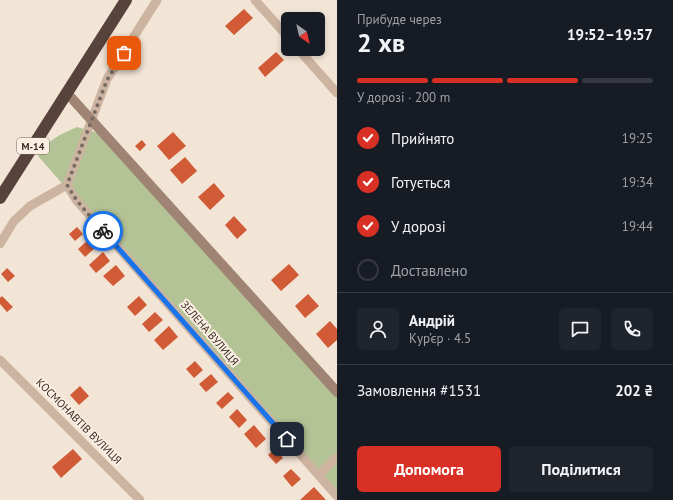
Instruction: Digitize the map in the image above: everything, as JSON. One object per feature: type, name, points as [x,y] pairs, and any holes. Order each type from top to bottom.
[{"type":"highway","name":"М-14","points":[[0,198],[126,0]]},
{"type":"street","points":[[0,244],[14,221],[30,206],[67,185],[90,120],[107,80],[157,0]]},
{"type":"street","points":[[255,0],[281,29]]},
{"type":"street","points":[[304,56],[337,93]]},
{"type":"street","points":[[67,93],[337,392]]},
{"type":"street","name":"ЗЕЛЕНА ВУЛИЦЯ","points":[[67,185],[77,201],[337,496]]},
{"type":"street","name":"КОСМОНАВТІВ ВУЛИЦЯ","points":[[0,360],[140,500]]},
{"type":"street","points":[[318,475],[337,457]]},
{"type":"green space","points":[[77,127],[95,132],[114,145],[337,392],[337,496],[38,156],[54,138]]},
{"type":"building","points":[[244,9],[253,18],[234,35],[225,26]]},
{"type":"building","points":[[276,52],[284,60],[265,77],[258,68]]},
{"type":"building","points":[[173,132],[186,146],[169,160],[157,146]]},
{"type":"building","points":[[142,140],[146,145],[140,151],[135,146]]},
{"type":"building","points":[[185,157],[197,171],[182,184],[170,170]]},
{"type":"building","points":[[214,183],[225,196],[210,210],[198,197]]},
{"type":"building","points":[[234,216],[247,230],[237,239],[225,225]]},
{"type":"building","points":[[77,227],[83,234],[75,241],[69,234]]},
{"type":"building","points":[[88,240],[95,248],[85,257],[78,249]]},
{"type":"building","points":[[103,252],[110,261],[96,273],[89,265]]},
{"type":"building","points":[[289,264],[299,275],[281,291],[271,280]]},
{"type":"building","points":[[116,265],[125,276],[113,286],[103,276]]},
{"type":"building","points":[[7,268],[15,276],[8,282],[1,274]]},
{"type":"building","points":[[308,294],[319,306],[305,318],[295,306]]},
{"type":"building","points":[[2,296],[13,307],[7,312],[0,304],[0,298]]},
{"type":"building","points":[[139,296],[147,305],[135,316],[127,307]]},
{"type":"building","points":[[155,312],[163,320],[149,332],[142,324]]},
{"type":"building","points":[[330,321],[337,329],[337,340],[328,348],[316,334]]},
{"type":"building","points":[[169,326],[178,337],[163,350],[154,340]]},
{"type":"building","points":[[195,361],[203,370],[194,378],[186,369]]},
{"type":"building","points":[[211,374],[218,382],[206,392],[199,384]]},
{"type":"building","points":[[80,386],[89,396],[79,405],[70,395]]},
{"type":"building","points":[[228,392],[234,398],[222,409],[216,403]]},
{"type":"building","points":[[237,409],[247,420],[239,428],[229,417]]},
{"type":"building","points":[[254,425],[266,439],[256,448],[244,434]]},
{"type":"building","points":[[275,448],[283,458],[276,464],[268,455]]},
{"type":"building","points":[[73,449],[82,459],[61,478],[52,467]]},
{"type":"building","points":[[291,469],[301,479],[292,487],[283,476]]},
{"type":"building","points":[[314,487],[326,500],[300,500]]},
{"type":"way so far","points":[[103,231],[77,201],[67,185],[90,120],[107,80],[124,53]]},
{"type":"route","points":[[103,231],[287,439]]}]
